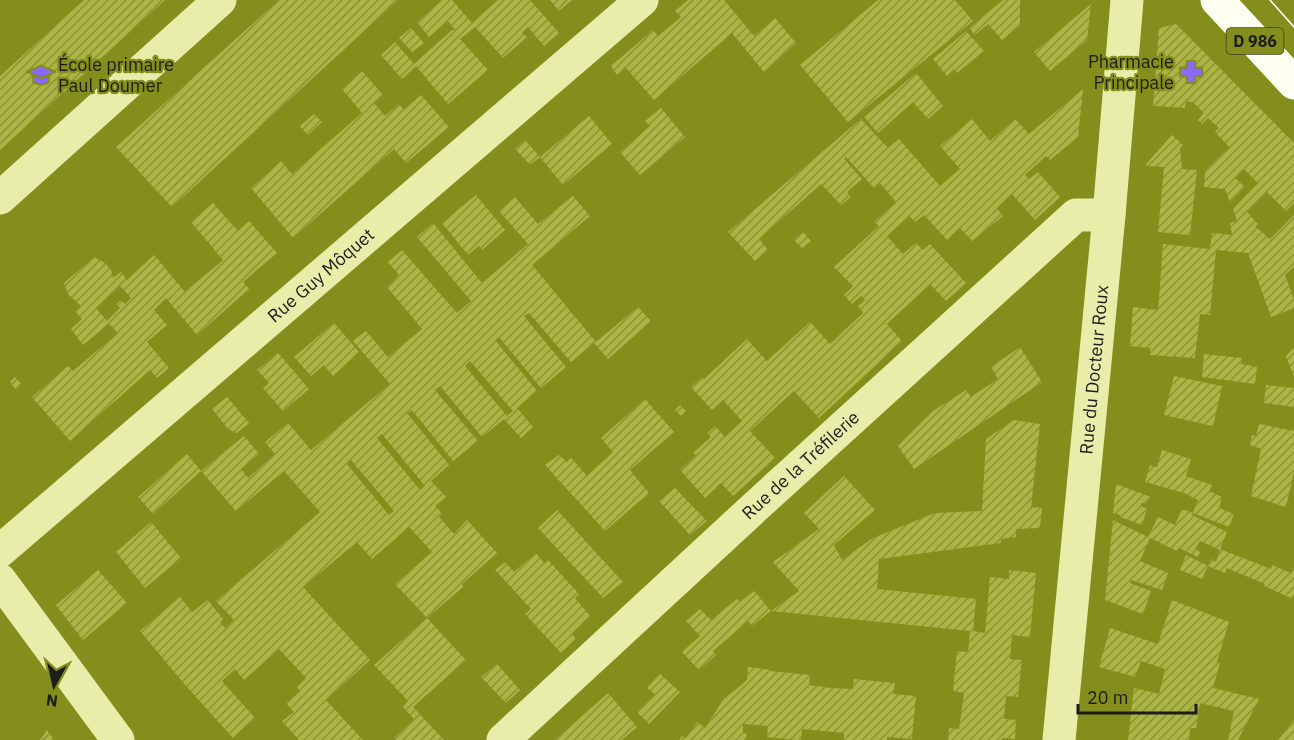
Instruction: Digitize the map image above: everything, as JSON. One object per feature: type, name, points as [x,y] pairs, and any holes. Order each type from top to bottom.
[{"type":"main road","name":"D 986","points":[[1216,0],[1294,82]]},
{"type":"street","points":[[0,198],[220,0]]},
{"type":"street","name":"Rue Guy Môquet","points":[[0,551],[642,0]]},
{"type":"street","name":"Rue du Docteur Roux","points":[[1059,740],[1127,0]]},
{"type":"street","name":"Rue de la Tréfilerie","points":[[502,740],[1076,215],[1109,215]]},
{"type":"street","points":[[0,580],[118,740]]},
{"type":"building","name":"École primaire Paul Doumer","points":[[84,0],[165,0],[0,150],[0,76]]},
{"type":"building","points":[[279,0],[398,0],[172,207],[116,147]]},
{"type":"building","points":[[442,0],[452,0],[472,23],[498,0],[530,0],[559,33],[544,46],[528,27],[522,33],[527,37],[503,58],[475,27],[460,39],[488,70],[448,104],[416,66],[402,79],[381,55],[395,42],[414,64],[452,30],[455,30],[448,21],[429,37],[417,22]]},
{"type":"building","points":[[550,0],[572,0],[559,11]]},
{"type":"building","points":[[688,0],[724,0],[754,36],[775,18],[796,43],[764,72],[732,33],[654,100],[626,68],[617,75],[611,66],[653,30],[658,36],[681,17],[675,11]]},
{"type":"building","points":[[878,0],[955,0],[973,21],[848,122],[800,65]]},
{"type":"building","points":[[1003,0],[1020,0],[1020,26],[1002,40],[988,24],[975,35],[969,28]]},
{"type":"building","points":[[1091,4],[1087,40],[1050,71],[1034,52]]},
{"type":"building","points":[[1176,24],[1294,143],[1294,203],[1286,211],[1267,192],[1247,212],[1258,224],[1255,226],[1270,239],[1294,215],[1294,267],[1285,275],[1294,300],[1294,308],[1271,317],[1248,253],[1216,250],[1210,315],[1200,314],[1195,358],[1150,355],[1150,348],[1130,346],[1133,307],[1158,310],[1163,244],[1210,249],[1212,233],[1232,235],[1230,223],[1237,221],[1233,209],[1258,183],[1244,169],[1235,178],[1245,187],[1230,202],[1225,189],[1204,187],[1205,171],[1230,148],[1215,132],[1219,128],[1208,118],[1202,124],[1198,120],[1204,113],[1194,103],[1186,101],[1185,108],[1153,106],[1159,28]]},
{"type":"building","points":[[411,28],[424,43],[412,52],[399,38]]},
{"type":"building","points":[[966,31],[984,51],[957,73],[954,69],[947,76],[933,59]]},
{"type":"building","points":[[362,71],[383,95],[374,103],[385,116],[399,104],[404,110],[421,95],[449,127],[406,163],[394,149],[293,238],[251,188],[281,161],[292,174],[362,113],[342,89]]},
{"type":"building","points":[[916,73],[943,106],[928,119],[913,102],[878,133],[864,117]]},
{"type":"building","points":[[1083,89],[1078,137],[1050,160],[1046,156],[1025,175],[1029,179],[1038,172],[1060,197],[1035,220],[1012,194],[997,208],[1003,216],[972,241],[960,228],[947,240],[924,215],[915,222],[909,216],[887,236],[903,254],[916,243],[923,250],[930,244],[966,283],[946,301],[930,284],[887,324],[902,341],[819,418],[794,391],[750,431],[775,458],[733,496],[721,483],[705,498],[680,470],[696,455],[693,453],[711,437],[707,433],[715,426],[725,437],[742,421],[723,400],[712,410],[691,387],[702,377],[704,379],[747,339],[767,361],[810,322],[830,344],[863,313],[858,306],[865,300],[861,296],[852,304],[844,295],[853,286],[834,267],[879,226],[874,222],[896,202],[880,183],[874,188],[846,157],[844,159],[862,179],[847,192],[851,197],[841,205],[821,184],[759,239],[768,250],[755,261],[728,232],[861,119],[888,148],[899,139],[940,186],[960,169],[940,146],[972,119],[990,141],[1015,119],[1029,134]]},
{"type":"building","points":[[661,108],[685,137],[640,175],[620,152],[650,126],[645,121]]},
{"type":"building","points":[[314,114],[322,122],[308,135],[300,126]]},
{"type":"building","points":[[589,116],[612,144],[563,185],[540,157]]},
{"type":"building","points":[[1172,135],[1183,145],[1180,148],[1182,169],[1197,170],[1190,235],[1158,232],[1164,167],[1146,166]]},
{"type":"building","points":[[525,140],[540,157],[530,165],[515,149]]},
{"type":"building","points":[[476,195],[505,230],[482,250],[479,246],[468,255],[442,223]]},
{"type":"building","points":[[573,196],[590,216],[532,265],[596,342],[638,307],[651,321],[608,359],[594,343],[571,362],[529,313],[524,316],[566,367],[541,388],[499,337],[495,340],[537,391],[517,408],[533,427],[521,438],[504,419],[482,437],[440,386],[435,390],[478,441],[453,461],[412,410],[407,413],[449,465],[431,481],[446,497],[435,506],[442,513],[439,517],[454,534],[467,520],[497,553],[427,618],[395,584],[432,552],[409,527],[372,559],[357,542],[303,587],[370,660],[326,700],[363,740],[299,740],[282,721],[294,712],[286,703],[300,691],[297,687],[306,678],[279,649],[244,680],[235,669],[222,681],[255,718],[233,738],[140,631],[180,597],[192,612],[208,600],[223,619],[220,622],[225,628],[234,620],[216,601],[320,512],[284,471],[236,511],[201,471],[244,436],[259,454],[241,469],[248,478],[275,454],[265,442],[288,423],[311,450],[390,384],[353,341],[366,331],[388,357],[422,329],[387,287],[399,275],[388,262],[402,250],[457,313],[471,301],[417,237],[433,223],[482,283],[528,244],[499,211],[515,197],[538,224]],"holes":[[[470,361],[513,411],[507,416],[465,366]],[[382,434],[425,486],[420,490],[377,438]],[[351,460],[394,511],[389,515],[347,464]]]},
{"type":"building","points":[[213,203],[238,231],[249,221],[277,253],[243,282],[249,289],[197,335],[166,298],[154,310],[167,325],[147,342],[169,368],[157,378],[150,370],[70,441],[32,397],[68,366],[73,371],[118,333],[109,324],[83,345],[71,329],[82,319],[75,311],[81,306],[68,294],[64,283],[94,257],[105,263],[111,270],[113,278],[121,272],[127,280],[154,255],[185,292],[223,260],[191,222]],"holes":[[[120,286],[131,298],[125,304],[121,300],[116,304],[120,308],[107,321],[96,308]]]},
{"type":"building","points":[[803,232],[811,241],[802,248],[794,240]]},
{"type":"building","points":[[334,323],[359,352],[333,376],[324,365],[311,376],[294,357]]},
{"type":"building","points":[[1020,347],[1042,382],[914,469],[898,446],[933,411],[966,390],[971,397],[998,379],[991,367]]},
{"type":"building","points":[[1294,348],[1294,377],[1286,356]]},
{"type":"building","points":[[278,353],[309,389],[283,411],[263,388],[269,383],[257,370]]},
{"type":"building","points":[[1204,354],[1242,358],[1241,364],[1257,367],[1255,384],[1202,377]]},
{"type":"building","points":[[1174,376],[1222,386],[1213,426],[1164,415]]},
{"type":"building","points":[[15,377],[21,384],[16,390],[10,382]]},
{"type":"building","points":[[1266,385],[1294,388],[1294,407],[1264,403]]},
{"type":"building","points":[[227,397],[249,423],[237,433],[228,429],[212,409]]},
{"type":"building","points":[[645,399],[674,432],[630,470],[649,493],[605,531],[545,465],[559,455],[567,462],[571,458],[587,476],[613,452],[601,438]]},
{"type":"building","points":[[680,405],[686,411],[681,416],[675,410]]},
{"type":"building","points":[[1014,420],[1040,424],[1031,508],[1042,507],[1040,528],[1016,529],[1016,537],[1001,539],[1001,543],[879,559],[877,589],[976,599],[973,631],[985,633],[990,577],[1009,579],[1009,570],[1036,573],[1030,637],[1012,635],[1010,659],[1022,660],[1018,697],[1006,696],[1004,719],[1016,720],[1015,739],[948,740],[949,728],[959,729],[964,693],[953,691],[957,651],[968,652],[970,631],[771,611],[799,591],[773,562],[819,529],[804,513],[844,476],[875,510],[834,545],[842,560],[873,538],[935,513],[982,511],[986,439]]},
{"type":"building","points":[[1259,424],[1294,431],[1294,472],[1286,507],[1251,496],[1261,449],[1250,445],[1252,435],[1256,436]]},
{"type":"building","points":[[1162,450],[1191,459],[1186,476],[1212,485],[1209,491],[1222,497],[1219,508],[1234,514],[1229,527],[1193,513],[1198,500],[1184,493],[1145,482],[1150,465],[1157,467]]},
{"type":"building","points":[[187,454],[201,471],[153,514],[138,497]]},
{"type":"building","points":[[1116,484],[1151,497],[1145,504],[1141,503],[1141,506],[1147,509],[1142,525],[1113,513]]},
{"type":"building","points":[[675,488],[707,521],[690,535],[659,501]]},
{"type":"building","points":[[1182,509],[1227,532],[1220,549],[1271,569],[1272,565],[1291,573],[1294,567],[1294,595],[1291,598],[1227,568],[1225,573],[1208,566],[1211,559],[1216,562],[1220,550],[1200,541],[1195,549],[1200,552],[1198,557],[1179,548],[1177,551],[1150,538],[1140,561],[1168,573],[1162,590],[1131,580],[1130,583],[1151,591],[1143,614],[1105,600],[1113,520],[1148,537],[1158,517],[1175,525]]},
{"type":"building","points":[[557,510],[623,582],[603,598],[538,528]]},
{"type":"building","points":[[151,522],[181,558],[145,588],[116,552]]},
{"type":"building","points":[[536,553],[545,564],[548,560],[579,594],[575,598],[590,616],[572,634],[576,639],[561,653],[525,614],[531,609],[495,570],[505,562],[514,572]]},
{"type":"building","points":[[1186,555],[1208,566],[1202,579],[1180,570]]},
{"type":"building","points":[[98,570],[127,603],[83,640],[56,605]]},
{"type":"building","points":[[754,591],[771,611],[752,626],[748,621],[713,651],[716,655],[699,670],[682,652],[700,636],[686,621],[700,609],[711,620],[737,599],[740,602]]},
{"type":"building","points":[[1172,600],[1229,622],[1217,662],[1220,663],[1213,688],[1259,699],[1238,740],[1228,740],[1234,711],[1200,703],[1196,728],[1190,728],[1189,740],[1128,740],[1134,688],[1159,694],[1165,669],[1141,661],[1135,677],[1099,667],[1110,628],[1158,644]]},
{"type":"building","points":[[427,618],[466,660],[413,707],[444,740],[396,740],[394,738],[414,719],[403,707],[408,701],[374,665]]},
{"type":"building","points":[[497,664],[520,690],[506,703],[481,677]]},
{"type":"building","points":[[748,667],[810,675],[809,685],[831,688],[853,689],[854,679],[895,683],[893,694],[916,696],[912,739],[887,737],[887,740],[844,740],[844,733],[802,729],[801,740],[796,740],[767,737],[768,726],[743,724],[743,732],[747,735],[744,740],[679,740],[682,736],[686,738],[697,722],[705,728],[723,700],[747,680]]},
{"type":"building","points":[[660,674],[680,692],[649,724],[637,712],[655,694],[647,688]]},
{"type":"building","points":[[608,693],[637,727],[622,740],[555,740]]},
{"type":"building","points":[[1294,720],[1294,740],[1278,740]]},
{"type":"building","points":[[47,730],[54,740],[40,740]]},
{"type":"tram line","points":[[1270,0],[1294,27]]},
{"type":"place","name":"Pharmacie Principale","points":[[1191,72]]},
{"type":"place","name":"École primaire Paul Doumer","points":[[41,75]]}]
